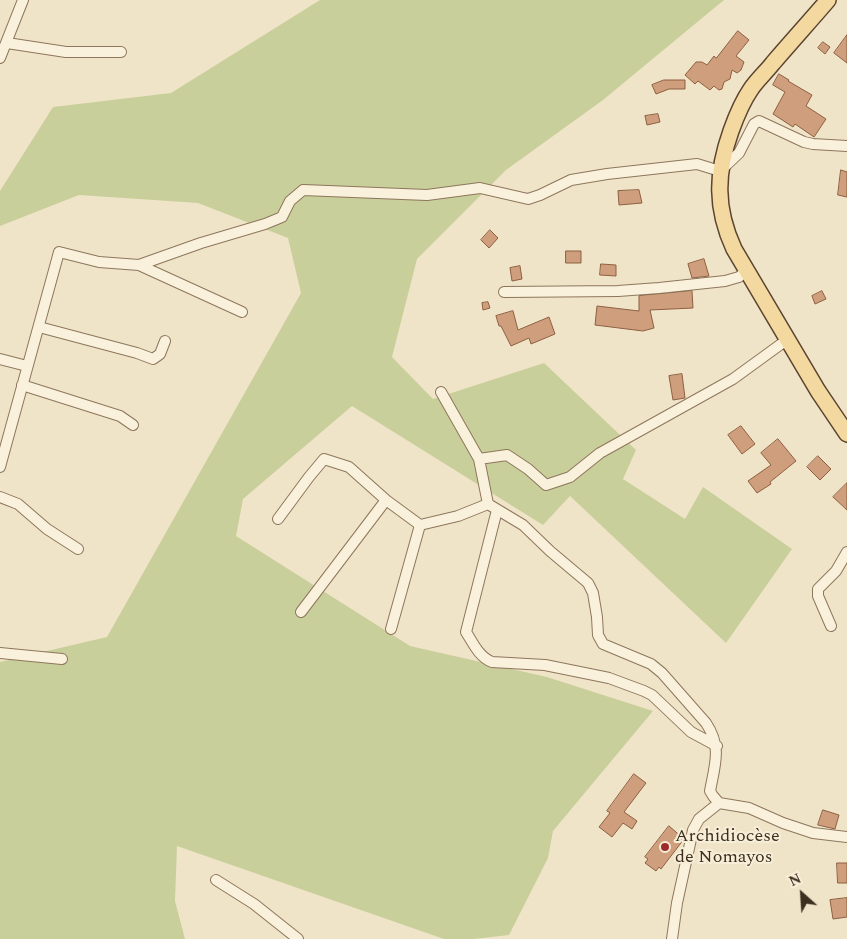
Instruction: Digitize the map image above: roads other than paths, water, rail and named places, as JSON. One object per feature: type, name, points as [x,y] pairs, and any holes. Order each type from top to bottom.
[{"type":"main road","points":[[828,0],[751,89],[734,123],[726,145],[720,171],[719,193],[727,233],[747,270],[818,391],[845,426]]},
{"type":"street","points":[[0,58],[23,0]]},
{"type":"street","points":[[7,43],[66,52],[121,52]]},
{"type":"street","points":[[139,265],[201,243],[265,224],[282,216],[290,201],[304,190],[427,195],[480,188],[528,199],[571,180],[607,174],[697,164],[720,171],[739,153],[754,124],[759,121],[804,142],[847,146]]},
{"type":"street","points":[[0,467],[27,366],[40,327],[59,252],[99,262],[139,265],[242,312]]},
{"type":"street","points":[[504,292],[618,291],[659,288],[725,281],[739,277],[747,270]]},
{"type":"street","points":[[40,327],[153,359],[160,354],[165,341]]},
{"type":"street","points":[[479,459],[508,456],[528,469],[546,485],[570,477],[600,454],[733,379],[788,339]]},
{"type":"street","points":[[0,359],[27,366]]},
{"type":"street","points":[[22,385],[120,416],[133,425]]},
{"type":"street","points":[[441,392],[479,459],[492,507],[466,632],[481,655],[486,660],[492,662],[545,664],[609,678],[644,690],[652,695],[691,732],[716,746]]},
{"type":"street","points":[[278,519],[324,459],[349,468],[386,500],[420,525],[492,507],[523,525],[588,583],[594,593],[598,635],[603,644],[651,664],[662,673],[706,723],[712,731],[716,746],[710,791],[720,803],[750,808],[813,833],[847,837]]},
{"type":"street","points":[[0,497],[18,504],[47,529],[78,549]]},
{"type":"street","points":[[301,612],[386,500]]},
{"type":"street","points":[[391,629],[420,525]]},
{"type":"street","points":[[831,626],[818,596],[818,589],[836,570],[847,552]]},
{"type":"street","points":[[0,653],[62,659]]},
{"type":"street","points":[[672,939],[677,904],[693,830],[699,819],[720,803]]},
{"type":"street","points":[[216,880],[254,904],[298,939]]},
{"type":"place","name":"Archidiocèse de Nomayos","points":[[665,847]]}]
